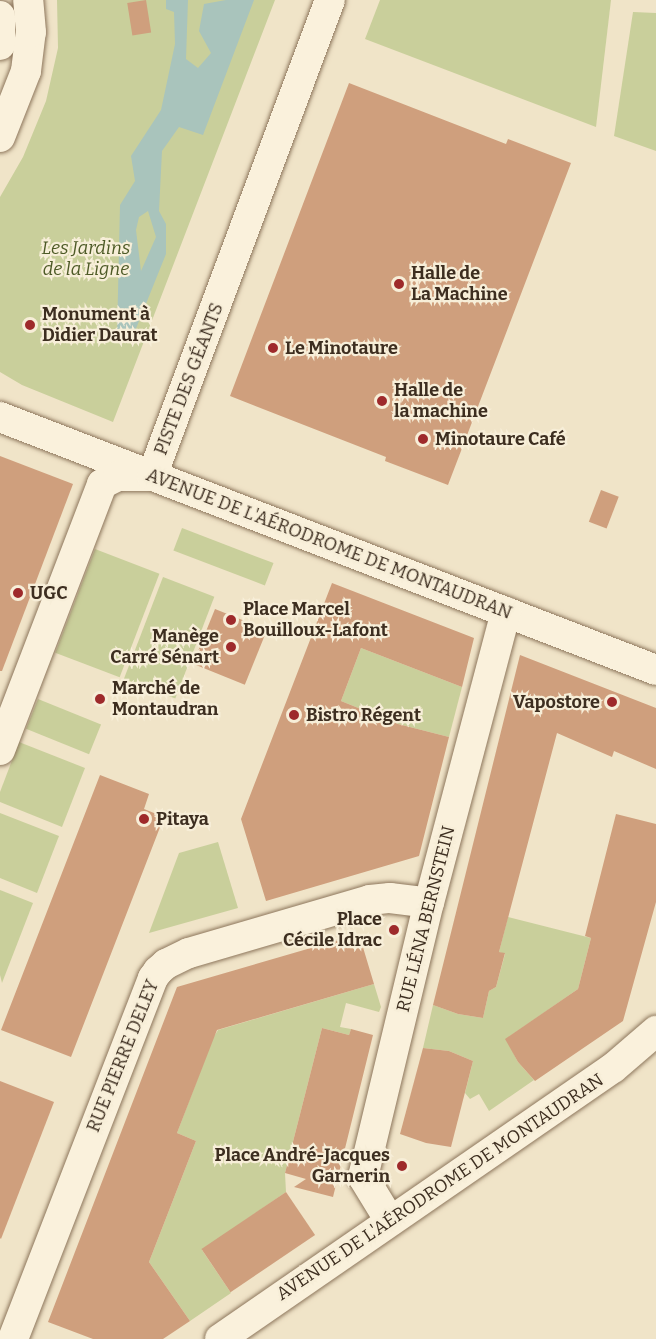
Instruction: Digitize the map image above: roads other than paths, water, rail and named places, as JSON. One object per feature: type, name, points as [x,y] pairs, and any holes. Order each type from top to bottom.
[{"type":"street","points":[[0,136],[10,116],[26,71],[31,32],[28,0]]},
{"type":"street","name":"PISTE DES GÉANTS","points":[[0,750],[102,484],[118,476],[152,476],[330,0]]},
{"type":"street","points":[[0,16],[0,45]]},
{"type":"street","name":"AVENUE DE L'AÉRODROME DE MONTAUDRAN","points":[[1,417],[656,670]]},
{"type":"street","name":"RUE LÉNA BERNSTEIN","points":[[390,1221],[363,1177],[429,903],[506,612]]},
{"type":"street","name":"RUE PIERRE DELEY","points":[[12,1339],[148,989],[158,971],[166,964],[189,953],[370,900],[390,898],[429,903]]},
{"type":"street","name":"AVENUE DE L'AÉRODROME DE MONTAUDRAN","points":[[220,1339],[613,1068],[656,1030]]},
{"type":"street","points":[[0,1335],[12,1339]]},
{"type":"water","points":[[166,0],[188,0],[186,59],[198,68],[211,53],[199,31],[204,4],[226,0],[254,0],[203,135],[179,127],[162,151],[159,211],[166,224],[166,254],[131,341],[117,335],[120,205],[135,181],[131,156],[161,110],[175,44],[174,12],[166,9]],"holes":[[[148,211],[156,237],[141,271],[136,230],[139,217]]]},
{"type":"place","name":"Halle de La Machine","points":[[399,284]]},
{"type":"place","name":"Monument à Didier Daurat","points":[[30,325]]},
{"type":"place","name":"Le Minotaure","points":[[273,348]]},
{"type":"place","name":"Halle de la machine","points":[[382,401]]},
{"type":"place","name":"Minotaure Café","points":[[423,439]]},
{"type":"place","name":"UGC","points":[[18,593]]},
{"type":"place","name":"Place Marcel Bouilloux-Lafont","points":[[231,620]]},
{"type":"place","name":"Manège Carré Sénart","points":[[231,647]]},
{"type":"place","name":"Marché de Montaudran","points":[[100,699]]},
{"type":"place","name":"Vapostore","points":[[612,702]]},
{"type":"place","name":"Bistro Régent","points":[[294,715]]},
{"type":"place","name":"Pitaya","points":[[144,819]]},
{"type":"place","name":"Place Cécile Idrac","points":[[394,930]]},
{"type":"place","name":"Place André-Jacques Garnerin","points":[[402,1166]]},
{"type":"park label","name":"Les Jardins de la Ligne","points":[[86,259]]}]
